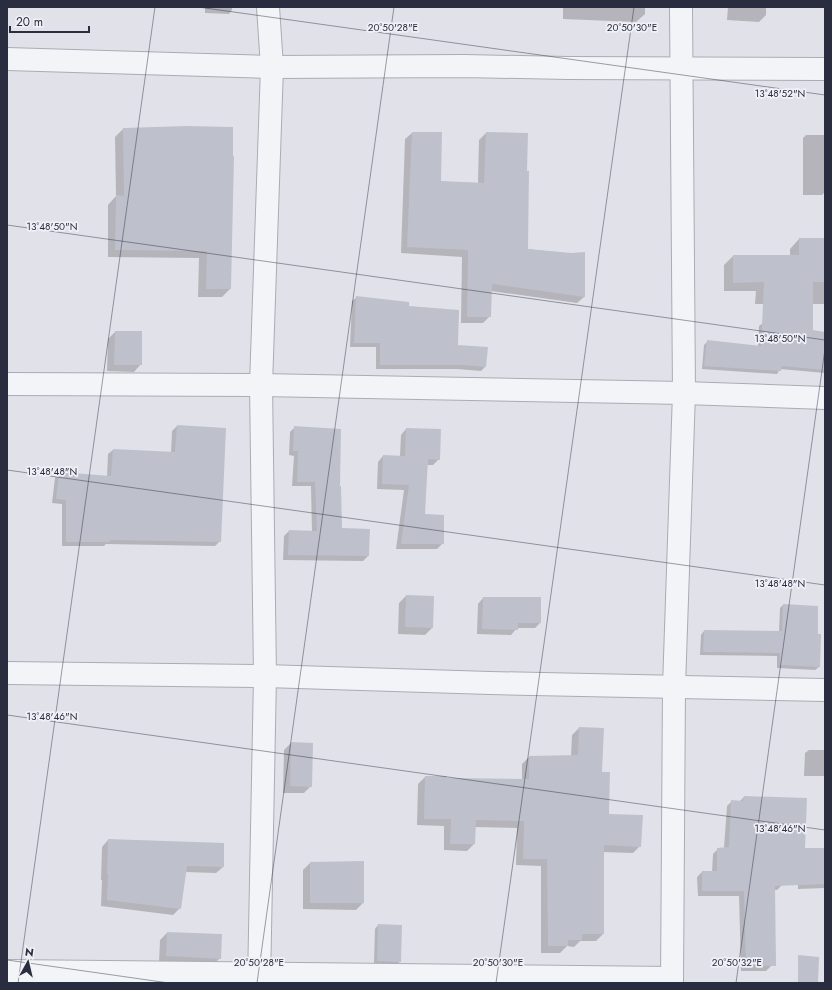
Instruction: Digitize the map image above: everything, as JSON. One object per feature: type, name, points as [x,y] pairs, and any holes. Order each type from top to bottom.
[{"type":"street","points":[[259,978],[265,676],[261,385],[272,67],[268,7]]},
{"type":"street","points":[[7,971],[259,978],[672,980],[674,687],[684,393],[681,7]]},
{"type":"street","points":[[7,59],[272,67],[464,66],[825,69]]},
{"type":"street","points":[[7,384],[261,385],[684,393],[825,398]]},
{"type":"street","points":[[7,673],[265,676],[490,683],[825,690]]},
{"type":"building","points":[[187,126],[233,127],[234,156],[231,289],[206,289],[207,251],[115,250],[116,195],[124,196],[123,128]]},
{"type":"building","points":[[412,132],[442,132],[441,181],[484,183],[486,132],[528,133],[528,249],[571,253],[585,252],[585,297],[492,284],[491,317],[467,317],[468,250],[407,247]]},
{"type":"building","points":[[799,238],[825,238],[825,282],[813,282],[813,330],[825,332],[825,370],[782,366],[781,371],[704,366],[707,340],[761,346],[764,282],[733,283],[733,255],[799,255]]},
{"type":"building","points":[[356,296],[409,302],[409,306],[459,310],[458,345],[488,347],[486,367],[462,365],[380,365],[380,343],[354,343]]},
{"type":"building","points":[[115,331],[142,331],[142,365],[114,365]]},
{"type":"building","points":[[177,425],[226,428],[221,542],[110,540],[110,542],[66,542],[66,500],[56,499],[59,472],[111,476],[113,449],[175,452]]},
{"type":"building","points":[[294,426],[341,429],[340,486],[342,528],[370,529],[369,556],[288,555],[289,530],[317,531],[315,482],[297,482],[298,451],[293,451]]},
{"type":"building","points":[[406,428],[441,429],[440,460],[428,459],[425,514],[444,515],[444,544],[401,544],[409,485],[382,484],[383,455],[405,456]]},
{"type":"building","points":[[406,595],[434,596],[433,628],[405,627]]},
{"type":"building","points":[[483,597],[541,597],[541,623],[518,623],[518,630],[482,629]]},
{"type":"building","points":[[783,604],[818,606],[818,634],[821,634],[820,667],[780,665],[780,653],[703,652],[704,630],[782,631]]},
{"type":"building","points":[[579,727],[604,728],[602,772],[610,772],[609,814],[643,815],[641,847],[604,845],[604,934],[582,934],[582,940],[568,940],[568,946],[548,946],[547,859],[523,859],[524,821],[476,820],[475,844],[450,844],[451,819],[424,819],[425,776],[446,776],[447,778],[529,779],[529,756],[578,755]]},
{"type":"building","points":[[291,742],[313,743],[312,787],[290,786]]},
{"type":"building","points":[[744,796],[807,798],[805,848],[825,848],[825,884],[775,886],[776,966],[746,965],[744,891],[702,891],[702,871],[717,871],[717,848],[729,847],[731,800],[743,801]]},
{"type":"building","points":[[108,839],[224,843],[224,867],[187,866],[181,909],[107,900]]},
{"type":"building","points":[[364,861],[364,903],[310,903],[310,862]]},
{"type":"building","points":[[378,924],[402,925],[401,962],[377,961]]},
{"type":"building","points":[[167,932],[222,934],[221,959],[166,956]]},
{"type":"building","points":[[798,955],[819,957],[818,983],[798,983]]}]
